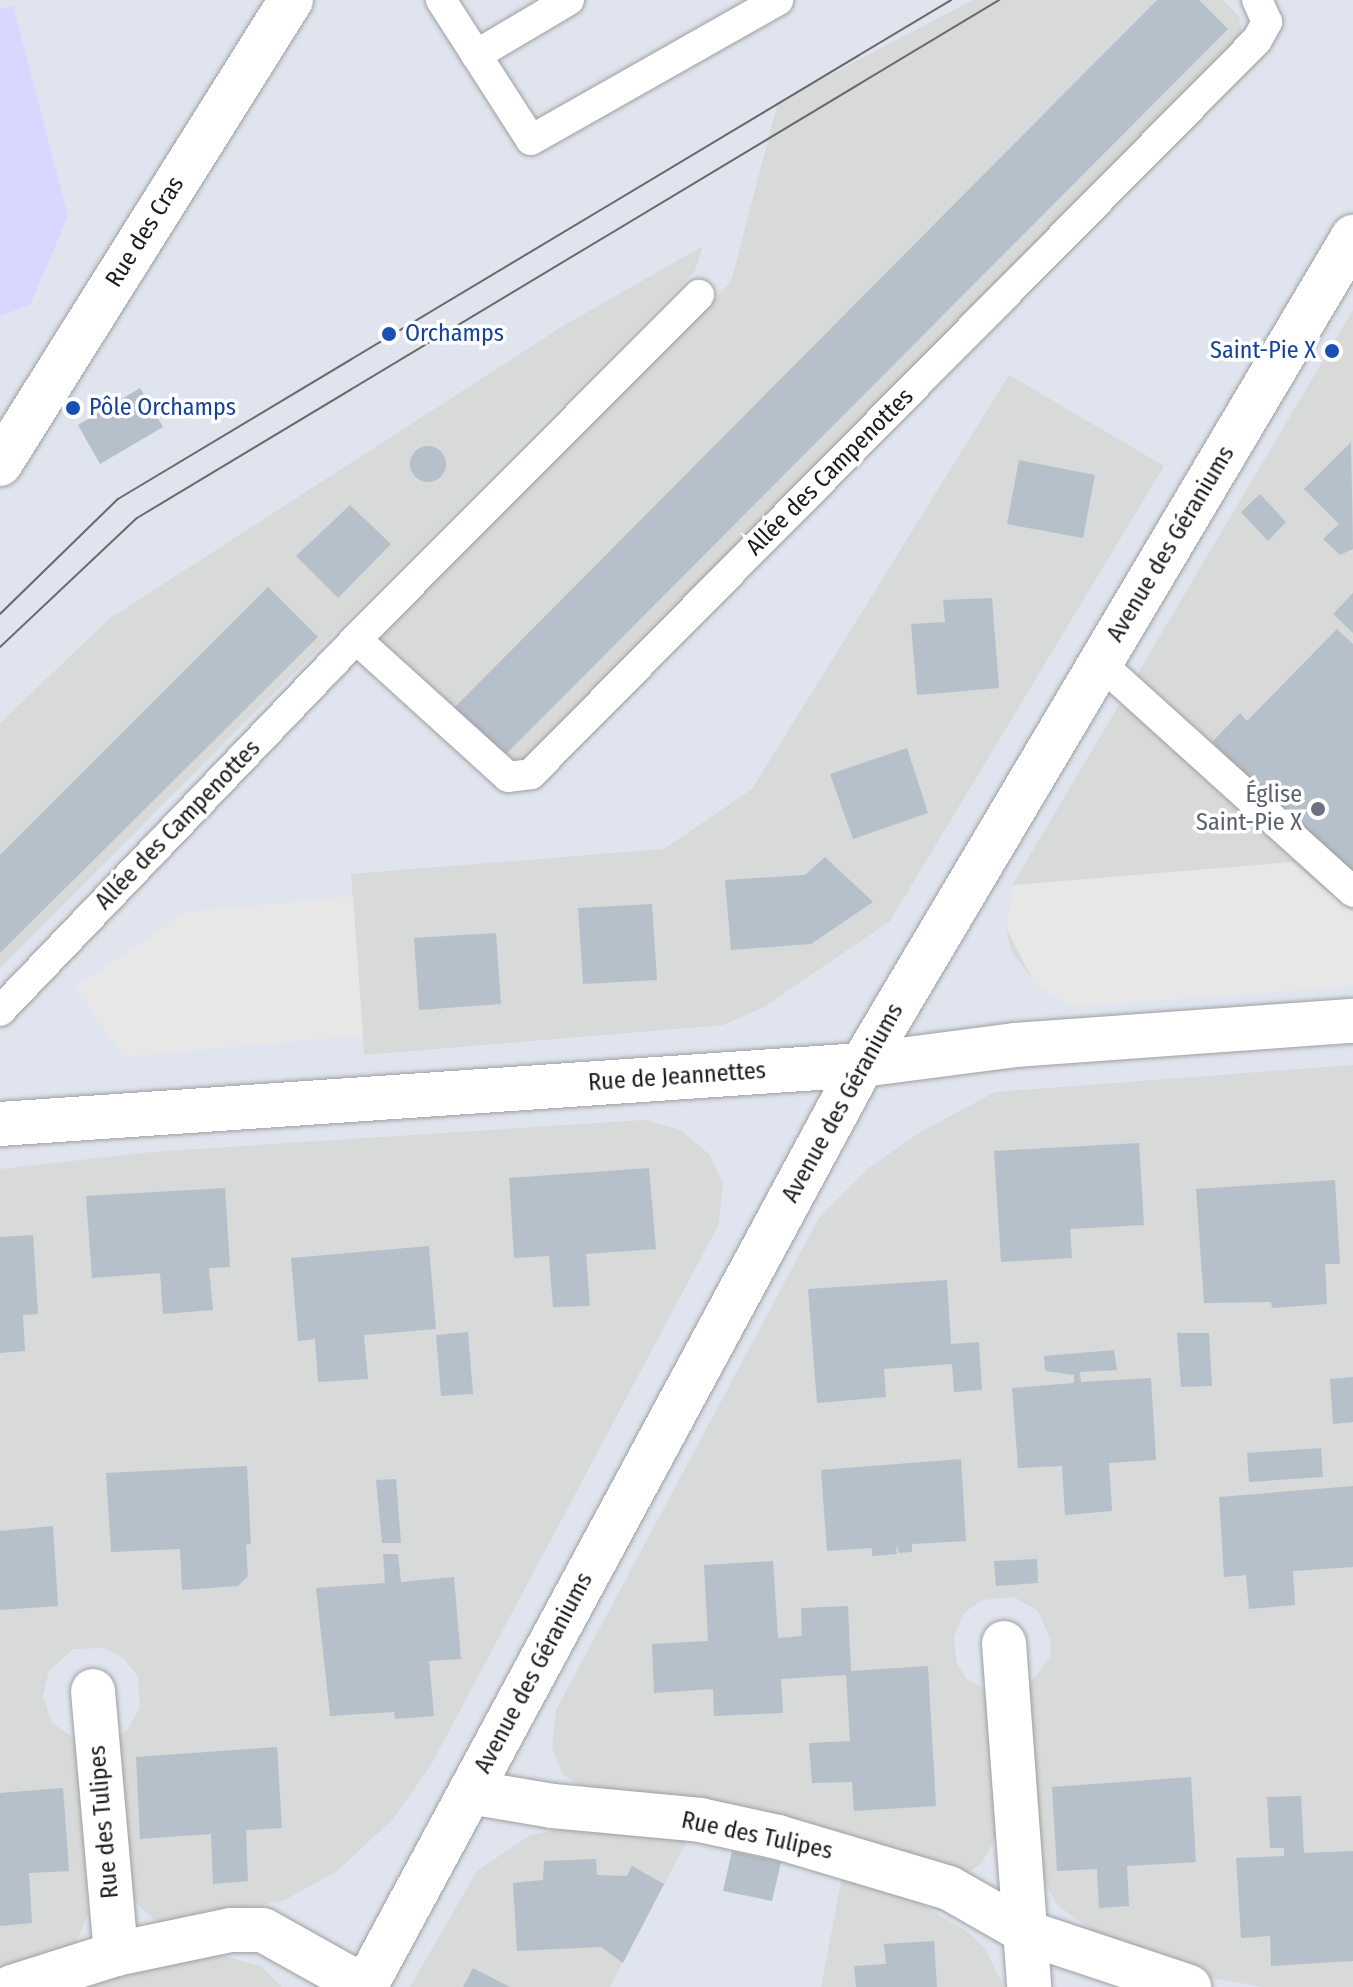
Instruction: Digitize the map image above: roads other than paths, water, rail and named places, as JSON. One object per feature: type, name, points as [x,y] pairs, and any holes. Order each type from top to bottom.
[{"type":"street","name":"Rue des Cras","points":[[0,464],[291,0]]},
{"type":"street","name":"Avenue des Géraniums","points":[[365,1987],[862,1065],[1353,237]]},
{"type":"street","name":"Rue de Jeannettes","points":[[0,1124],[862,1065],[1015,1045],[1353,1021]]},
{"type":"street","points":[[1004,1643],[1028,1933],[1029,1987]]},
{"type":"street","name":"Rue des Tulipes","points":[[93,1691],[116,1954]]},
{"type":"street","name":"Rue des Tulipes","points":[[470,1792],[553,1806],[700,1820],[778,1837],[949,1888],[1028,1933],[1189,1987]]},
{"type":"street","points":[[12,1987],[116,1954],[231,1930],[263,1930],[365,1987]]},
{"type":"lane","points":[[441,0],[531,140],[778,0]]},
{"type":"lane","points":[[476,55],[569,0]]},
{"type":"lane","name":"Allée des Campenottes","points":[[356,639],[508,777],[531,774],[1257,40],[1267,22],[1257,0]]},
{"type":"lane","name":"Allée des Campenottes","points":[[0,1011],[356,639],[699,295]]},
{"type":"lane","points":[[1101,664],[1353,892]]},
{"type":"tram line","points":[[0,614],[118,499],[951,0]]},
{"type":"tram line","points":[[0,647],[137,518],[999,0]]},
{"type":"place","name":"Orchamps","points":[[389,334]]},
{"type":"place","name":"Saint-Pie X","points":[[1332,351]]},
{"type":"place","name":"Pôle Orchamps","points":[[73,408]]},
{"type":"place","name":"Église Saint-Pie X","points":[[1318,809]]}]
